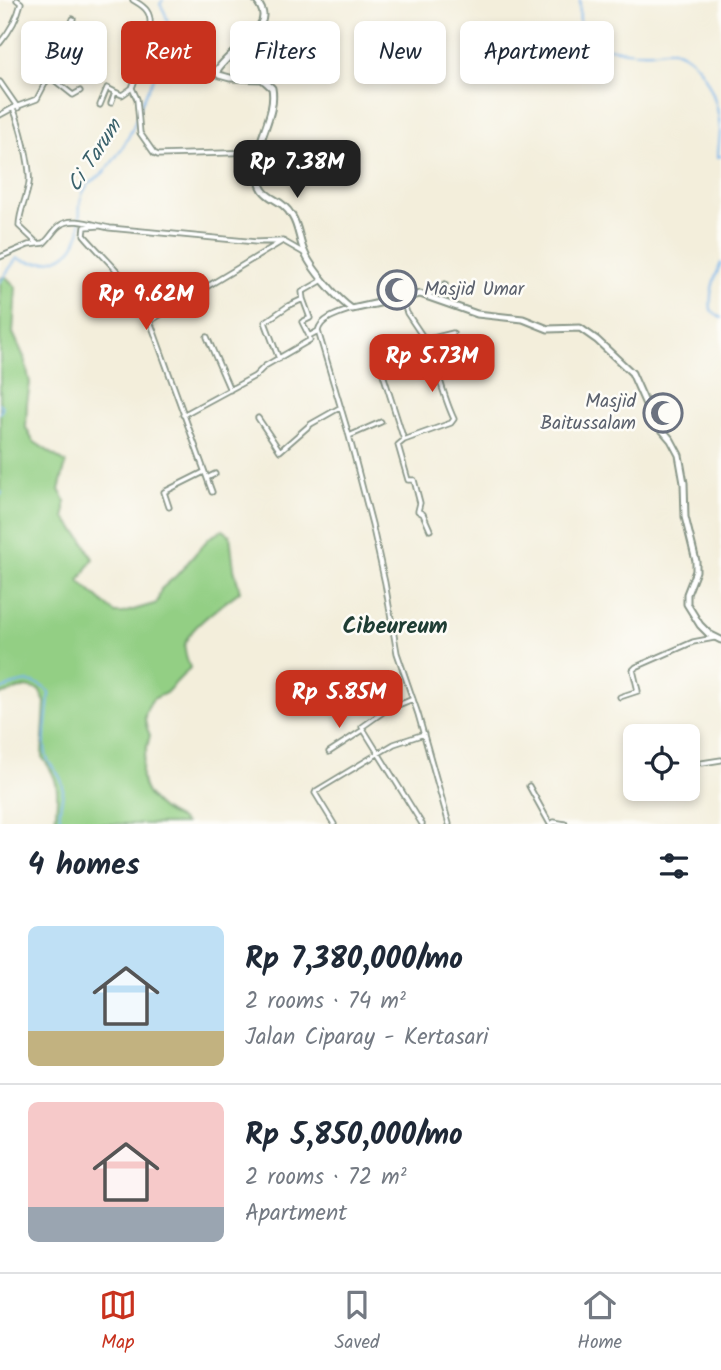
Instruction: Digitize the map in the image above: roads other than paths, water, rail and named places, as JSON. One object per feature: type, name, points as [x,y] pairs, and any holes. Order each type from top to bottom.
[{"type":"main road","points":[[256,0],[263,13],[263,20],[217,71],[219,75],[227,77],[262,79],[272,88],[270,115],[258,152],[258,179],[263,192],[290,212],[309,263],[352,309],[420,294],[477,314],[523,319],[548,328],[580,328],[597,340],[632,373],[652,418],[671,440],[679,455],[684,483],[686,526],[696,561],[696,571],[687,601],[691,614],[718,639]]},
{"type":"street","points":[[0,43],[9,33],[20,9],[21,3],[17,0]]},
{"type":"street","points":[[133,0],[146,9],[150,18],[148,40],[132,88],[139,128],[145,140],[158,155],[258,152]]},
{"type":"street","points":[[146,9],[148,2]]},
{"type":"street","points":[[0,82],[15,108],[29,170],[19,226],[38,244]]},
{"type":"street","points":[[0,115],[37,99],[45,84]]},
{"type":"street","points":[[59,84],[73,95],[80,91]]},
{"type":"street","points":[[100,105],[107,88],[122,95],[132,88]]},
{"type":"street","points":[[111,103],[116,92]]},
{"type":"street","points":[[0,257],[28,245],[47,242],[62,223],[69,222],[89,222],[101,226],[256,242],[283,241],[304,253]]},
{"type":"street","points":[[101,226],[85,228],[83,235],[147,310],[212,492]]},
{"type":"street","points":[[150,321],[283,241]]},
{"type":"street","points":[[183,415],[255,376],[265,366],[310,340],[302,322],[310,318],[302,292],[323,280]]},
{"type":"street","points":[[428,296],[445,284]]},
{"type":"street","points":[[402,298],[407,313],[430,351],[453,421],[404,440],[398,445],[408,480],[414,480],[420,503],[418,511],[423,514],[430,530]]},
{"type":"street","points":[[279,359],[265,322],[303,299]]},
{"type":"street","points":[[352,309],[324,321],[318,331],[349,436],[385,583],[397,653],[450,824]]},
{"type":"street","points":[[309,336],[318,331]]},
{"type":"street","points":[[425,340],[453,333]]},
{"type":"street","points":[[207,337],[230,390]]},
{"type":"street","points":[[404,440],[383,374],[430,351]]},
{"type":"street","points":[[258,418],[280,451],[311,424],[341,407]]},
{"type":"street","points":[[349,436],[381,422]]},
{"type":"street","points":[[169,507],[164,492],[204,472]]},
{"type":"street","points":[[207,478],[215,474]]},
{"type":"street","points":[[620,697],[638,691],[633,670],[636,667],[693,642],[718,639]]},
{"type":"street","points":[[413,699],[386,710],[363,725],[363,730],[422,824]]},
{"type":"street","points":[[329,752],[363,730]]},
{"type":"street","points":[[334,824],[315,792],[400,741],[424,734]]},
{"type":"street","points":[[702,762],[721,760]]},
{"type":"street","points":[[529,786],[550,824],[565,824]]},
{"type":"waterway","name":"Ci Tarum","points":[[139,110],[168,46],[170,33],[160,4],[163,0]]},
{"type":"waterway","points":[[580,0],[581,28],[595,43],[635,52],[674,50],[694,62],[708,82],[717,107],[720,130],[718,157],[721,156]]},
{"type":"waterway","name":"Ci Tarum","points":[[0,282],[17,258],[45,262],[70,251],[79,234],[83,193],[119,153],[137,116]]},
{"type":"waterway","points":[[721,263],[711,297],[711,310],[721,318]]},
{"type":"waterway","name":"Ci Tarum","points":[[0,404],[3,407],[0,413]]},
{"type":"waterway","name":"Ci Tarum","points":[[0,491],[0,495]]},
{"type":"waterway","name":"Ci Tarum","points":[[0,690],[31,682],[49,692],[45,751],[62,782],[60,815],[63,824]]},
{"type":"place","name":"Masjid Umar","points":[[397,290]]},
{"type":"place","name":"Masjid Baitussalam","points":[[663,413]]},
{"type":"district","name":"Cibeureum","points":[[395,627]]}]
